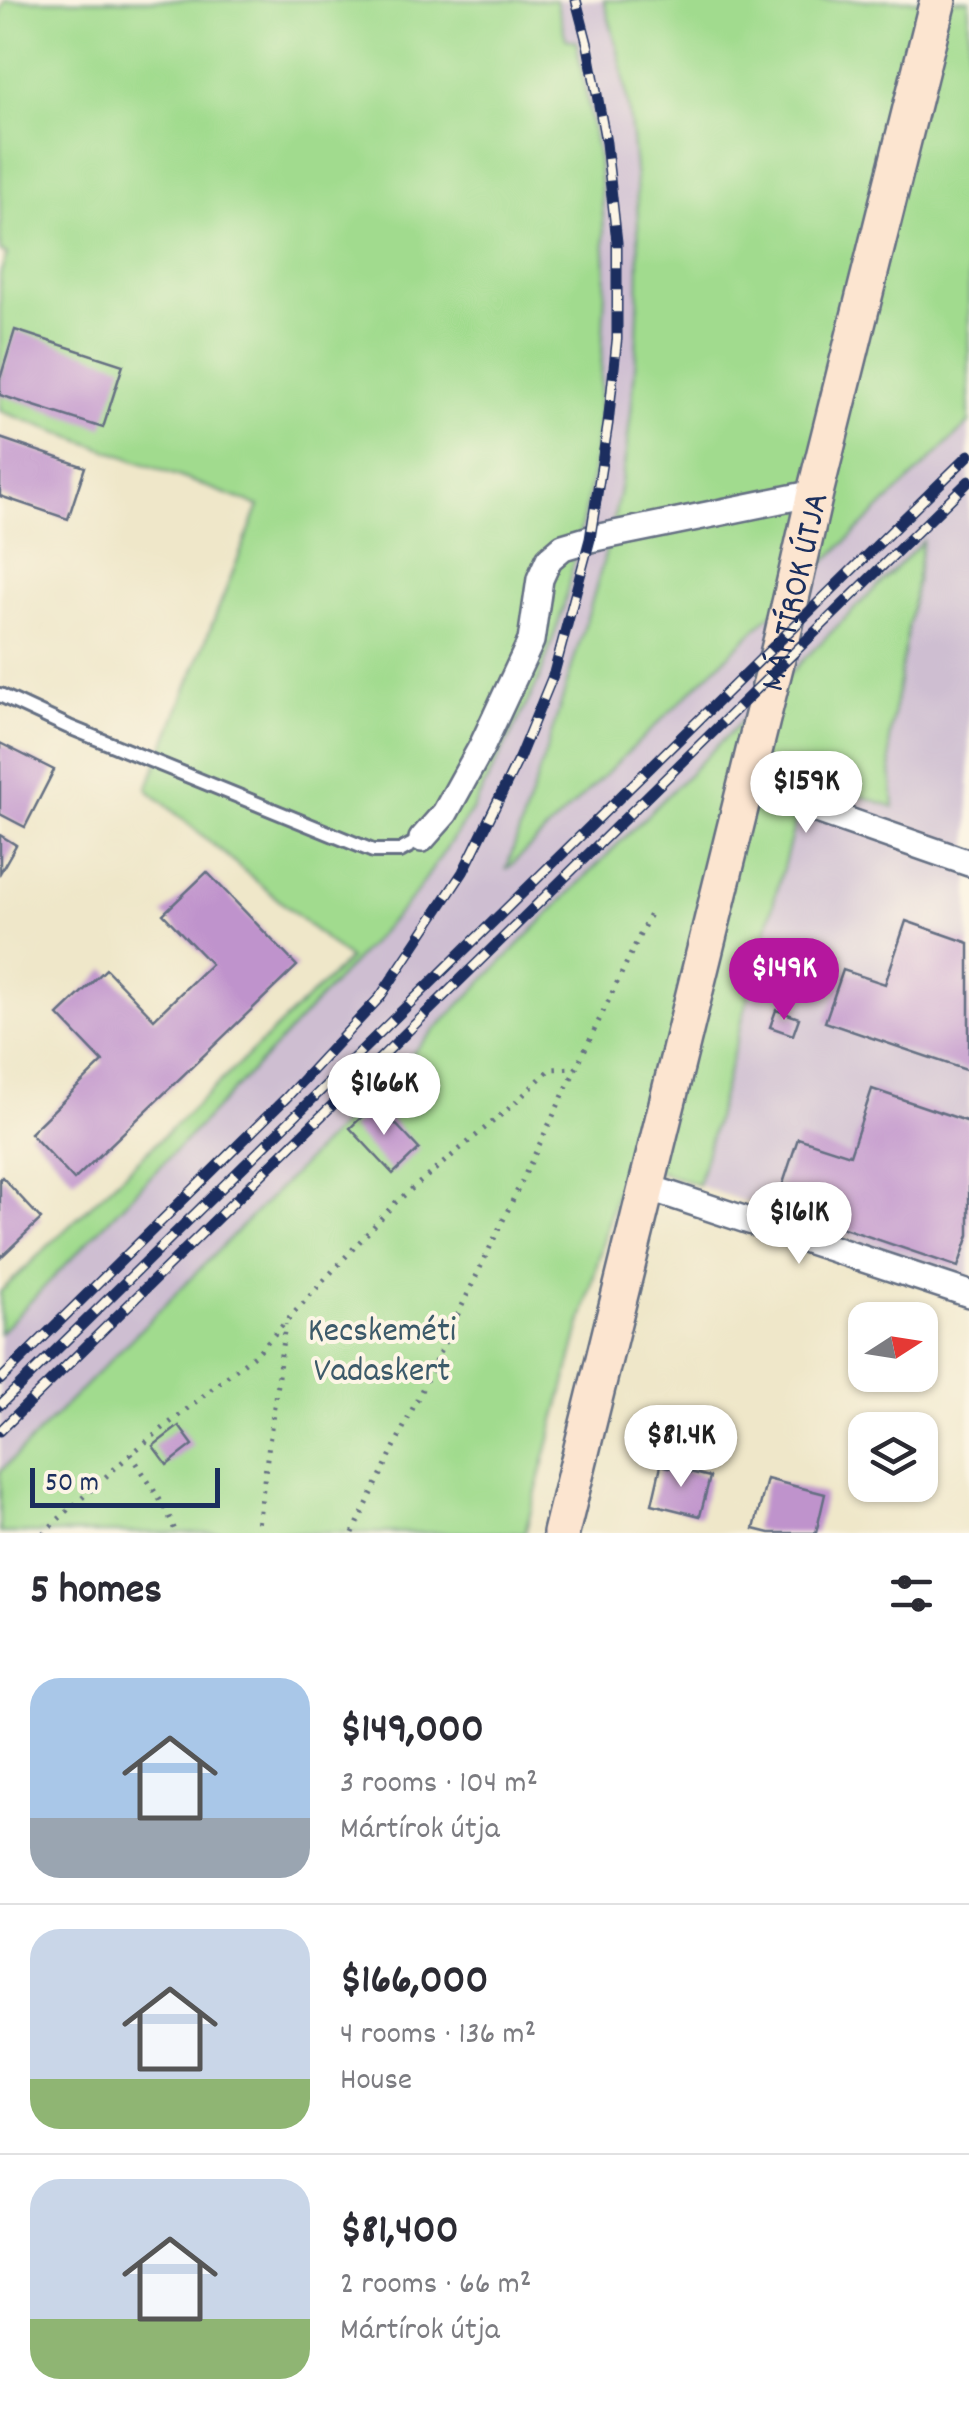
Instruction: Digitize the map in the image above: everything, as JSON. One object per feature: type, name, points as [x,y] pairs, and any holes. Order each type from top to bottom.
[{"type":"street","name":"MÁRTÍROK ÚTJA","points":[[561,1533],[938,0]]},
{"type":"street","points":[[422,839],[445,813],[482,746],[531,641],[540,579],[549,559],[563,547],[590,538],[815,493]]},
{"type":"street","points":[[745,785],[969,863]]},
{"type":"street","points":[[647,1187],[969,1294]]},
{"type":"lane","points":[[0,694],[69,728],[374,852],[400,851],[422,839]]},
{"type":"path","points":[[353,1533],[650,914]]},
{"type":"path","points":[[43,1533],[130,1454],[259,1351],[396,1202],[514,1105],[550,1069],[576,1068]]},
{"type":"path","points":[[257,1533],[286,1321]]},
{"type":"path","points":[[130,1454],[167,1511],[176,1533]]},
{"type":"shaded area","points":[[556,0],[604,0],[623,71],[633,154],[639,266],[635,366],[626,456],[598,583],[507,868],[969,423],[969,1283],[698,1185],[807,778],[894,806],[889,740],[922,543],[612,850],[0,1472],[0,1333],[414,896],[472,810],[539,680],[593,474],[605,316],[598,157],[577,42],[566,40]]},
{"type":"green space","points":[[5,0],[556,0],[566,39],[576,41],[598,157],[606,271],[593,474],[563,609],[539,680],[472,810],[414,896],[0,1333],[0,1292],[349,959],[147,789],[259,506],[0,411],[0,274],[7,254],[0,251],[0,13]]},
{"type":"green space","points":[[604,0],[969,0],[969,423],[506,870],[604,558],[622,479],[632,407],[639,264],[635,168],[623,74]]},
{"type":"green space","name":"Kecskeméti Vadaskert","points":[[923,541],[889,740],[894,807],[807,778],[698,1185],[625,1160],[525,1533],[0,1533],[0,1472],[612,850]]},
{"type":"building","points":[[15,330],[123,365],[103,428],[0,395],[0,379]]},
{"type":"building","points":[[0,438],[85,467],[68,519],[0,496]]},
{"type":"building","points":[[0,743],[54,770],[25,827],[0,814]]},
{"type":"building","points":[[0,835],[16,845],[0,873]]},
{"type":"building","points":[[207,872],[297,966],[74,1180],[30,1133],[103,1062],[58,1015],[106,969],[154,1019],[211,964],[163,914]]},
{"type":"building","points":[[906,921],[969,943],[969,1071],[825,1022],[843,970],[885,984]]},
{"type":"building","points":[[776,1010],[799,1018],[793,1035],[770,1027]]},
{"type":"building","points":[[872,1089],[969,1122],[969,1235],[958,1267],[776,1205],[798,1138],[850,1155]]},
{"type":"building","points":[[376,1103],[419,1149],[393,1174],[350,1128]]},
{"type":"building","points":[[0,1179],[41,1219],[0,1258]]},
{"type":"building","points":[[179,1426],[193,1445],[167,1465],[153,1446]]},
{"type":"building","points":[[661,1465],[710,1477],[700,1516],[652,1504]]},
{"type":"building","points":[[767,1479],[825,1494],[816,1533],[754,1529]]},
{"type":"railway","points":[[0,1380],[286,1098],[380,997],[463,872],[519,758],[554,673],[590,539],[617,339],[617,242],[606,143],[576,0]]},
{"type":"railway","points":[[0,1405],[969,455]]},
{"type":"railway","points":[[0,1431],[969,481]]}]
